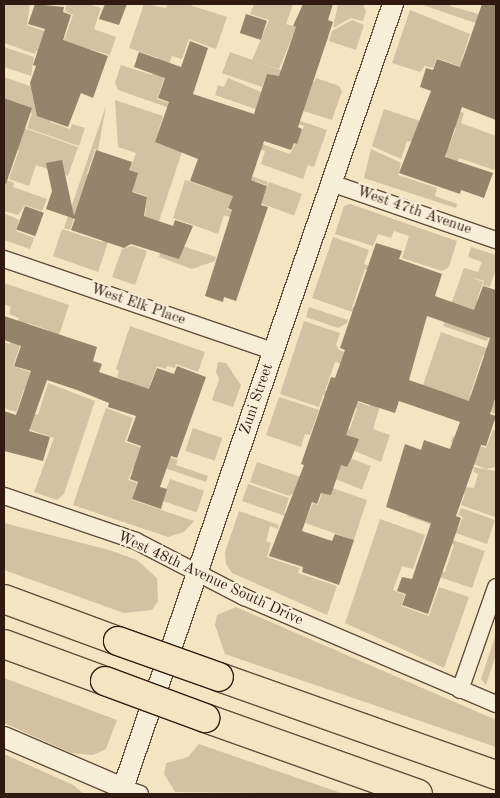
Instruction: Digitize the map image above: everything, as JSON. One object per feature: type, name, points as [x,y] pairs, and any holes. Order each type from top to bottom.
[{"type":"highway","points":[[4,599],[219,678],[496,775]]},
{"type":"highway","points":[[4,644],[418,794]]},
{"type":"street","name":"Zuni Street","points":[[128,792],[197,572],[393,4]]},
{"type":"street","name":"West 47th Avenue","points":[[331,182],[496,240]]},
{"type":"street","name":"West Elk Place","points":[[4,259],[273,351]]},
{"type":"street","name":"West 48th Avenue South Drive","points":[[4,496],[136,541],[244,597],[496,704]]},
{"type":"street","points":[[460,690],[496,587]]},
{"type":"street","points":[[4,737],[128,792]]},
{"type":"shaded area","points":[[4,4],[30,4],[27,25],[56,35],[58,31],[65,34],[58,53],[36,51],[35,54],[4,43]]},
{"type":"shaded area","points":[[67,4],[88,4],[101,8],[94,29],[116,37],[110,55],[90,49],[85,62],[59,54],[73,15],[65,11]]},
{"type":"shaded area","points":[[144,4],[166,8],[168,4],[187,4],[227,17],[216,49],[189,39],[182,59],[172,56],[157,99],[188,110],[187,114],[118,90],[115,83],[121,65],[152,75],[158,58],[129,48]]},
{"type":"shaded area","points":[[254,4],[293,4],[286,24],[328,38],[325,46],[293,35],[279,69],[252,60],[269,20],[250,14]]},
{"type":"shaded area","points":[[338,4],[363,4],[366,11],[363,21],[351,18],[333,28]]},
{"type":"shaded area","points":[[420,4],[451,4],[450,6],[496,19],[496,30]]},
{"type":"shaded area","points":[[410,10],[470,34],[462,59],[466,60],[464,68],[437,58],[433,68],[425,66],[420,72],[392,63]]},
{"type":"shaded area","points":[[352,20],[364,25],[356,50],[329,41],[332,31]]},
{"type":"shaded area","points":[[496,30],[496,41],[493,40]]},
{"type":"shaded area","points":[[4,47],[34,57],[31,76],[4,67]]},
{"type":"shaded area","points":[[230,52],[314,82],[316,78],[339,86],[342,91],[332,120],[297,109],[311,87],[267,74],[262,87],[222,73]]},
{"type":"shaded area","points":[[4,77],[59,96],[50,122],[70,129],[72,124],[85,128],[79,146],[27,128],[32,113],[23,109],[24,105],[4,98]]},
{"type":"shaded area","points":[[228,78],[273,97],[268,110],[327,130],[314,167],[308,165],[303,179],[261,164],[265,151],[246,144],[248,139],[290,154],[304,126],[215,95],[218,85],[224,87]]},
{"type":"shaded area","points":[[115,100],[163,116],[155,142],[182,152],[159,221],[145,216],[147,196],[122,188],[118,159],[132,164],[136,153],[118,147]]},
{"type":"shaded area","points":[[106,106],[98,150],[95,149],[87,174],[109,182],[123,198],[98,272],[53,256],[62,229],[102,242],[109,220],[81,196],[70,230],[64,228]]},
{"type":"shaded area","points":[[384,109],[420,121],[413,142],[407,141],[401,159],[372,146]]},
{"type":"shaded area","points":[[455,110],[464,113],[461,123],[496,136],[496,162],[494,170],[459,158],[450,185],[436,185],[447,154],[414,143],[416,135],[449,146],[456,128],[447,124]]},
{"type":"shaded area","points":[[18,126],[78,147],[68,176],[36,165],[29,186],[9,179],[19,150],[4,145],[4,133],[14,137]]},
{"type":"shaded area","points":[[371,149],[401,163],[398,175],[437,188],[435,196],[457,204],[456,208],[364,178]]},
{"type":"shaded area","points":[[220,165],[268,182],[267,185],[242,177],[227,209],[240,214],[238,220],[224,215],[218,234],[173,218],[185,180],[211,189]]},
{"type":"shaded area","points":[[4,179],[14,183],[13,187],[47,199],[42,211],[25,205],[18,215],[4,211]]},
{"type":"shaded area","points":[[269,182],[302,194],[294,216],[261,204]]},
{"type":"shaded area","points":[[350,204],[457,241],[449,267],[442,271],[402,258],[409,236],[394,231],[391,238],[378,234],[373,246],[335,234],[344,206]]},
{"type":"shaded area","points":[[4,213],[19,220],[16,231],[34,238],[30,249],[4,240]]},
{"type":"shaded area","points":[[333,237],[369,250],[364,264],[395,274],[393,279],[365,269],[352,307],[362,311],[361,315],[312,298]]},
{"type":"shaded area","points":[[164,240],[216,257],[215,261],[192,269],[159,257]]},
{"type":"shaded area","points":[[132,246],[147,251],[135,285],[112,277],[122,249]]},
{"type":"shaded area","points":[[471,247],[496,255],[496,268],[490,287],[483,285],[484,281],[468,276],[483,282],[477,300],[496,307],[496,321],[494,320],[487,341],[443,326],[464,268],[478,272],[482,262],[468,257]]},
{"type":"shaded area","points":[[4,283],[69,305],[57,341],[46,337],[48,330],[28,323],[13,366],[47,378],[41,395],[24,389],[16,412],[4,408],[4,342],[10,344],[19,318],[9,314],[11,307],[4,304]]},
{"type":"shaded area","points":[[309,307],[348,320],[347,323],[338,328],[306,317]]},
{"type":"shaded area","points":[[304,321],[340,333],[336,345],[339,350],[359,357],[355,368],[335,362],[325,391],[353,400],[351,405],[323,395],[319,407],[280,394]]},
{"type":"shaded area","points":[[130,326],[205,352],[198,372],[176,364],[175,368],[167,366],[166,369],[157,366],[150,385],[160,388],[159,392],[122,389],[124,380],[117,377],[119,371],[116,369]]},
{"type":"shaded area","points":[[441,332],[489,349],[487,356],[483,355],[470,395],[496,403],[496,414],[423,385]]},
{"type":"shaded area","points":[[218,362],[226,363],[241,385],[233,407],[212,400],[219,379],[216,372]]},
{"type":"shaded area","points":[[48,383],[95,401],[64,494],[57,500],[34,492],[54,438],[19,426],[19,409],[38,415]]},
{"type":"shaded area","points":[[374,393],[383,396],[373,429],[390,435],[381,462],[312,433],[342,427],[350,429],[357,408],[353,407],[355,401],[369,406]]},
{"type":"shaded area","points":[[279,397],[319,410],[310,435],[305,434],[301,447],[266,435]]},
{"type":"shaded area","points":[[106,408],[133,418],[125,442],[178,460],[176,465],[208,476],[206,482],[147,462],[139,470],[133,468],[128,480],[137,483],[132,500],[194,521],[184,532],[168,537],[73,505]]},
{"type":"shaded area","points":[[193,428],[222,438],[214,461],[185,451]]},
{"type":"shaded area","points":[[493,430],[496,430],[496,467],[486,469],[474,464],[475,451],[451,442],[453,436],[486,448]]},
{"type":"shaded area","points":[[342,455],[371,466],[362,489],[333,478]]},
{"type":"shaded area","points":[[257,462],[367,500],[354,540],[242,501],[248,484],[289,498],[284,513],[306,520],[313,503],[318,505],[322,493],[297,485],[294,493],[289,496],[250,482]]},
{"type":"shaded area","points":[[473,467],[496,471],[495,517],[461,505],[465,494],[461,493],[463,487],[474,488],[478,474],[474,472]]},
{"type":"shaded area","points":[[170,479],[204,491],[197,512],[163,501]]},
{"type":"shaded area","points":[[411,507],[425,518],[458,529],[463,517],[458,515],[461,508],[495,520],[487,544],[407,516]]},
{"type":"shaded area","points":[[239,511],[279,525],[278,529],[270,526],[266,541],[271,543],[267,557],[300,568],[298,573],[337,586],[327,615],[232,573],[226,564],[225,552]]},
{"type":"shaded area","points":[[380,519],[425,535],[413,569],[402,566],[393,590],[405,595],[401,606],[429,616],[439,587],[469,597],[444,668],[345,623]]},
{"type":"shaded area","points":[[4,523],[109,550],[137,560],[157,578],[158,601],[152,610],[124,613],[4,570]]},
{"type":"shaded area","points":[[441,536],[485,551],[472,588],[415,569],[417,563],[445,572],[454,545],[439,540]]},
{"type":"shaded area","points":[[236,607],[496,720],[496,747],[225,654],[215,625],[217,615]]},
{"type":"shaded area","points":[[496,634],[496,654],[486,685],[481,679]]},
{"type":"shaded area","points":[[4,678],[117,720],[106,749],[93,755],[71,753],[4,723]]},
{"type":"shaded area","points":[[199,744],[344,794],[175,792],[164,774],[166,763],[188,757]]},
{"type":"shaded area","points":[[4,754],[73,785],[84,794],[4,794]]},
{"type":"building","points":[[35,4],[64,7],[63,12],[71,15],[63,40],[108,56],[93,98],[81,93],[68,127],[37,116],[30,83],[36,66],[33,65],[45,29],[28,24]]},
{"type":"building","points":[[105,4],[127,4],[119,25],[99,19]]},
{"type":"building","points":[[303,4],[333,4],[328,20],[333,22],[298,127],[302,129],[297,144],[294,143],[291,150],[264,141],[251,180],[267,186],[261,205],[268,207],[236,301],[224,297],[223,302],[205,296],[232,210],[228,208],[233,196],[190,181],[198,159],[155,142],[169,102],[158,98],[165,78],[134,67],[139,52],[181,67],[190,41],[208,48],[193,94],[254,114],[267,74],[279,76],[296,27],[293,26]]},
{"type":"building","points":[[482,4],[496,4],[496,120],[462,107],[445,157],[493,173],[484,198],[461,190],[460,194],[399,173],[431,91],[420,87],[426,68],[433,70],[437,59],[460,67]]},
{"type":"building","points":[[246,14],[267,21],[261,40],[240,33]]},
{"type":"building","points":[[4,98],[32,108],[6,184],[4,183]]},
{"type":"building","points":[[96,150],[132,162],[129,170],[138,173],[132,192],[147,197],[144,216],[173,226],[175,220],[193,226],[179,259],[131,244],[124,248],[71,230],[75,219],[46,209],[52,191],[46,163],[62,160],[74,216]]},
{"type":"building","points":[[25,206],[44,213],[35,236],[16,229]]},
{"type":"building","points":[[376,243],[402,251],[399,259],[442,274],[435,296],[474,310],[483,286],[496,290],[496,396],[490,414],[496,416],[486,446],[481,445],[456,516],[461,518],[428,614],[402,605],[406,594],[397,591],[402,577],[412,579],[431,523],[386,507],[405,444],[421,450],[424,440],[450,449],[460,422],[399,401],[395,413],[358,401],[346,435],[359,439],[352,457],[347,467],[341,465],[331,495],[321,493],[317,504],[312,502],[302,531],[332,541],[335,534],[354,540],[339,585],[302,572],[303,567],[269,556],[304,465],[301,464],[331,377],[335,378],[345,350],[340,348]],"holes":[[[427,316],[490,338],[469,401],[409,380]]]},
{"type":"building","points":[[4,316],[97,347],[93,361],[102,364],[99,372],[149,389],[157,368],[174,374],[177,366],[206,377],[177,458],[171,456],[160,487],[167,489],[161,509],[132,499],[138,482],[130,479],[141,446],[127,441],[136,416],[108,407],[109,403],[77,390],[47,380],[29,431],[50,437],[43,461],[4,451],[4,411],[16,415],[31,371],[14,366],[21,346],[4,340]]}]
